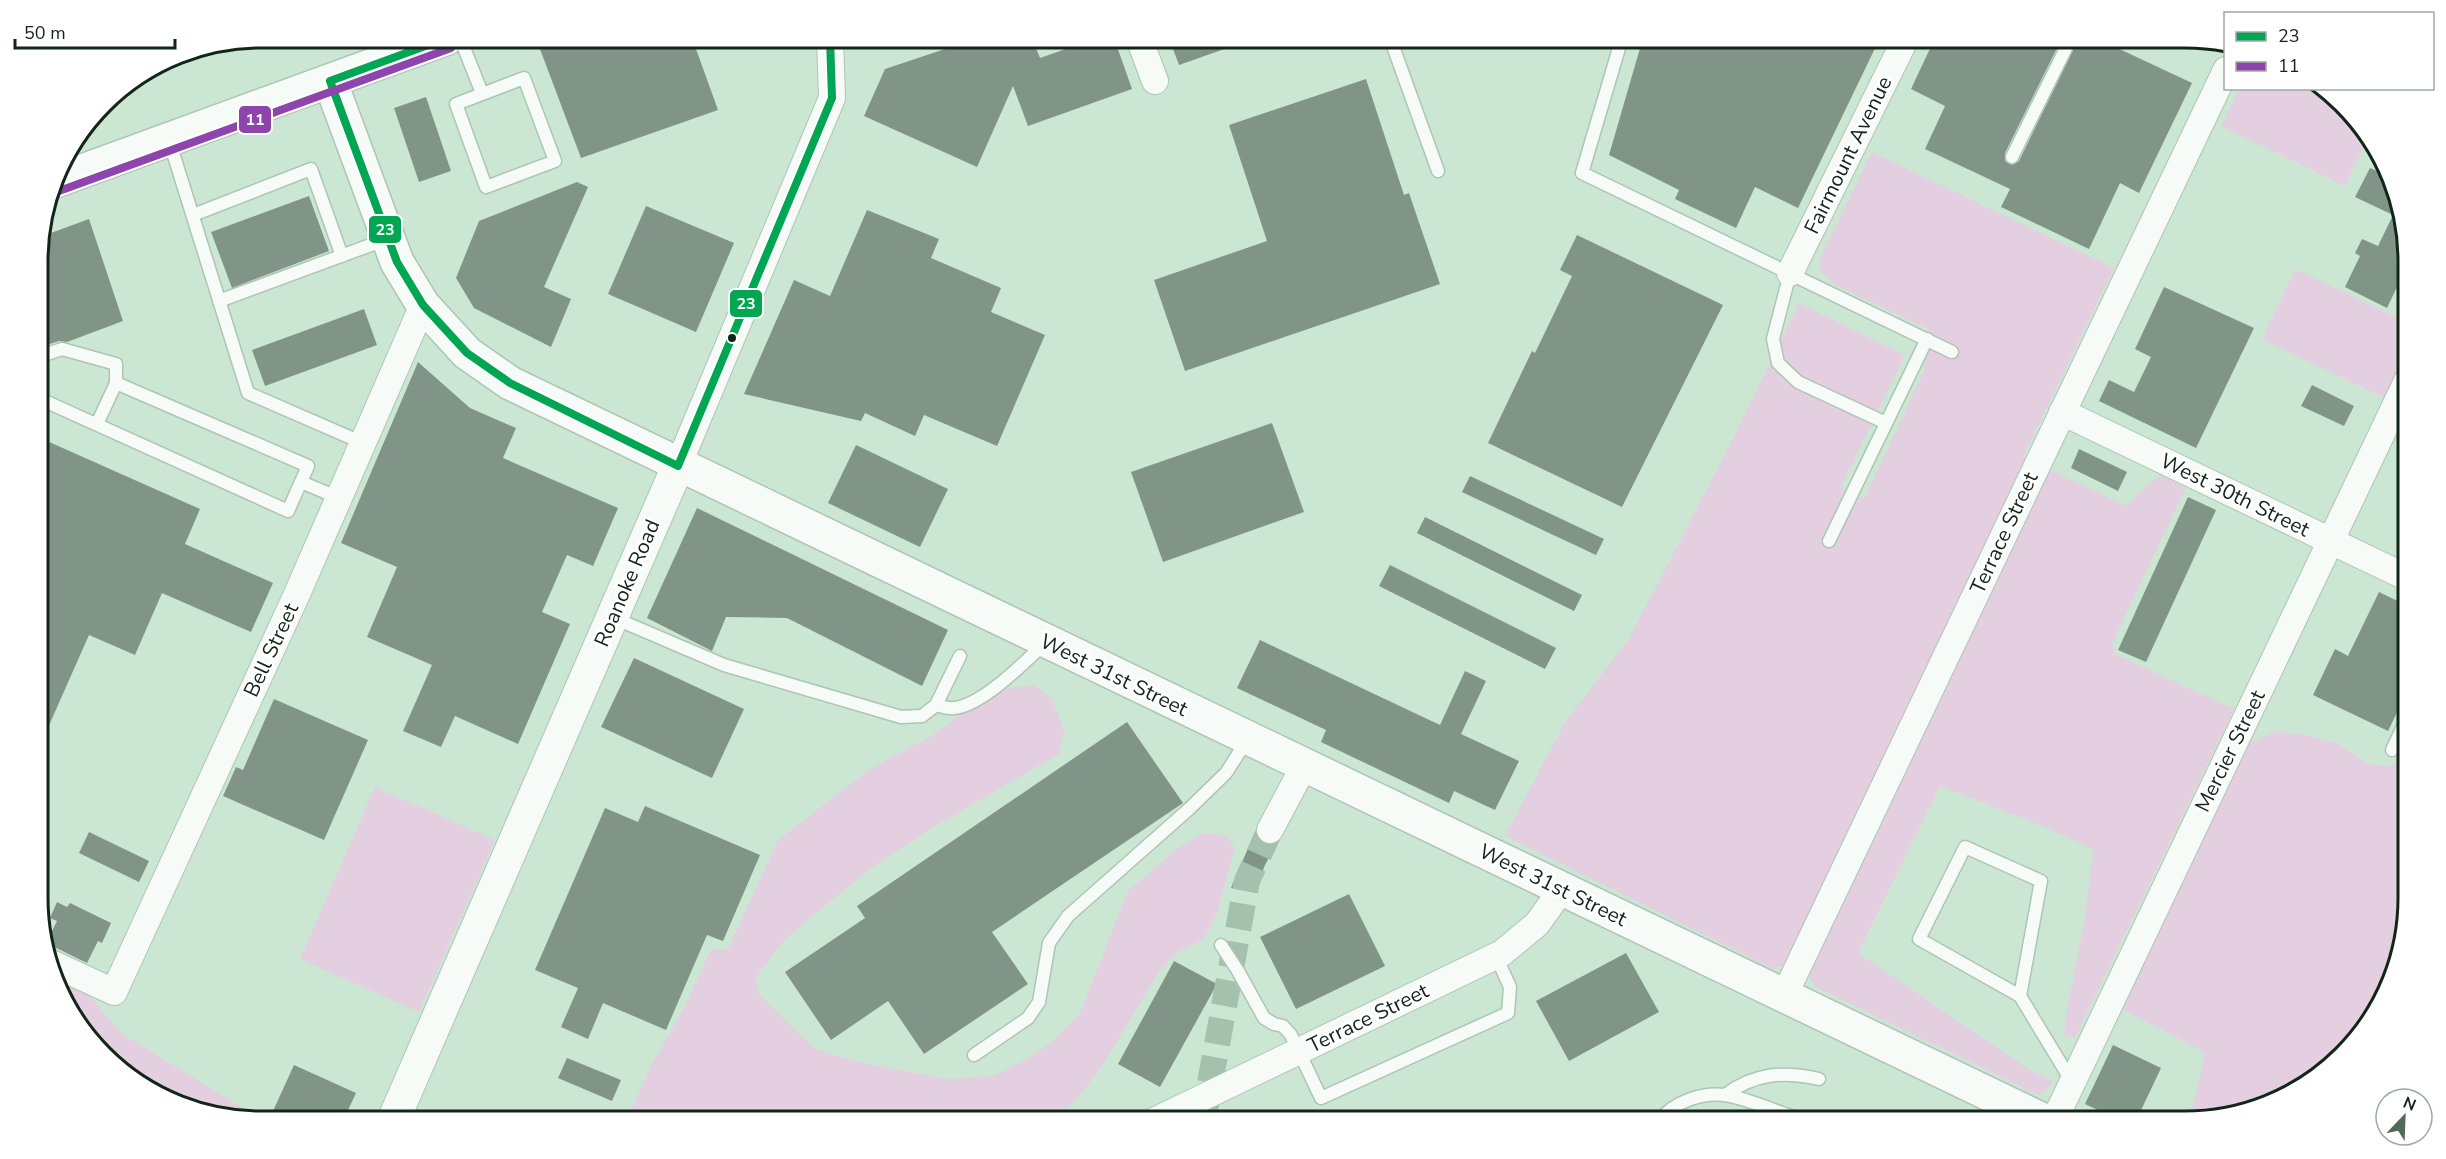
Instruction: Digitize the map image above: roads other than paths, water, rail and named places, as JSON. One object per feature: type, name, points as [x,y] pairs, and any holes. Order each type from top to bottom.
[{"type":"main road","points":[[65,177],[420,48]]},
{"type":"main road","name":"West 31st Street","points":[[330,81],[397,262],[423,305],[467,353],[510,383],[678,466],[2024,1111]]},
{"type":"street","name":"Roanoke Road","points":[[397,1111],[678,466],[832,98],[830,48]]},
{"type":"street","points":[[1143,48],[1155,81]]},
{"type":"street","name":"Fairmount Avenue","points":[[1790,273],[1901,48]]},
{"type":"street","name":"Terrace Street","points":[[1784,996],[2224,74]]},
{"type":"street","name":"Bell Street","points":[[59,967],[114,992],[339,498],[423,305]]},
{"type":"street","name":"Mercier Street","points":[[2059,1111],[2398,400]]},
{"type":"street","name":"West 30th Street","points":[[2061,412],[2398,573]]},
{"type":"street","points":[[1270,830],[1304,766]]},
{"type":"street","name":"Terrace Street","points":[[1175,1111],[1496,956],[1537,924],[1562,890]]},
{"type":"lane","points":[[464,48],[482,93]]},
{"type":"lane","points":[[1394,48],[1438,171]]},
{"type":"lane","points":[[1619,48],[1582,173],[1952,352]]},
{"type":"lane","points":[[2012,157],[2066,48]]},
{"type":"lane","points":[[524,78],[555,161],[486,187],[456,104],[482,93],[524,78]]},
{"type":"lane","points":[[169,139],[248,393],[363,443]]},
{"type":"lane","points":[[193,214],[310,169],[342,256]]},
{"type":"lane","points":[[219,301],[388,239]]},
{"type":"lane","points":[[1790,273],[1773,339],[1778,363],[1798,382],[1886,423]]},
{"type":"lane","points":[[1829,541],[1927,339]]},
{"type":"lane","points":[[48,354],[62,349],[116,364],[116,383],[97,424]]},
{"type":"lane","points":[[48,402],[288,511],[308,466],[116,383]]},
{"type":"lane","points":[[301,482],[339,498]]},
{"type":"lane","points":[[612,618],[724,665],[901,717],[922,716],[936,705],[960,656]]},
{"type":"lane","points":[[936,705],[953,708],[972,703],[1011,675],[1046,642]]},
{"type":"lane","points":[[2392,750],[2398,737]]},
{"type":"lane","points":[[974,1055],[1028,1018],[1039,1002],[1049,943],[1068,916],[1190,809],[1226,773],[1247,739]]},
{"type":"lane","points":[[2020,996],[2042,881],[1965,847],[1919,939],[2020,996],[2072,1082]]},
{"type":"lane","points":[[1221,945],[1264,1018],[1283,1026],[1291,1035],[1322,1098],[1508,1013],[1510,987],[1496,956]]},
{"type":"lane","points":[[1725,1095],[1742,1083],[1761,1076],[1787,1075],[1819,1079]]},
{"type":"lane","points":[[1671,1111],[1678,1105],[1701,1095],[1725,1095],[1774,1111]]},
{"type":"tunnel","points":[[1205,1111],[1247,881],[1270,830]]}]
